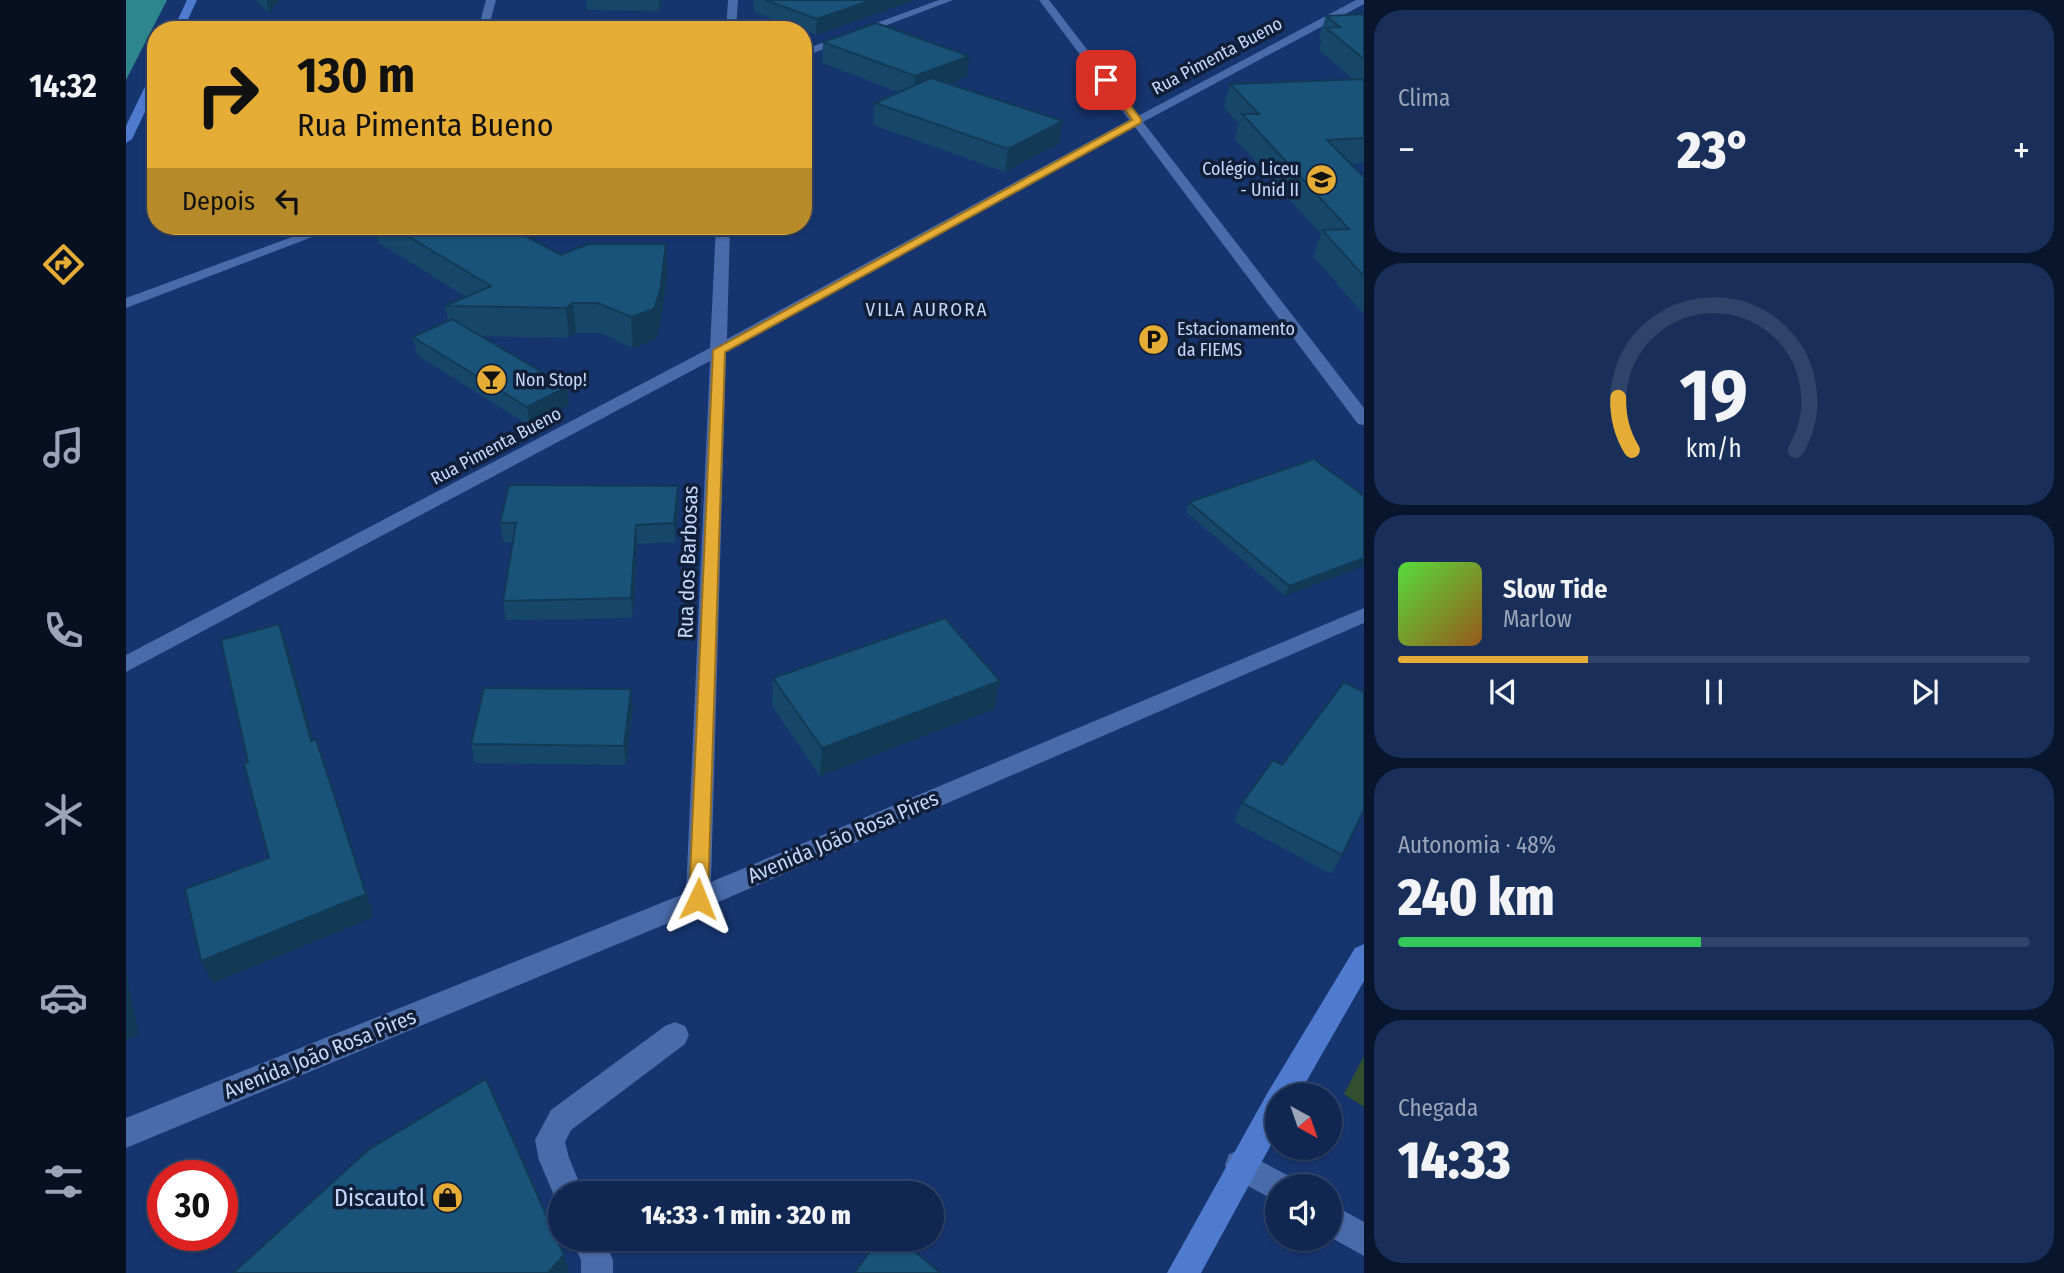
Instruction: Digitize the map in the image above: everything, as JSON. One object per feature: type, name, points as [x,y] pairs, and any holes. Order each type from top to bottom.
[{"type":"main road","points":[[182,21],[192,0]]},
{"type":"main road","points":[[126,139],[147,95]]},
{"type":"main road","points":[[1290,1083],[1364,956]]},
{"type":"main road","points":[[1182,1273],[1265,1124]]},
{"type":"street","points":[[485,21],[491,0]]},
{"type":"street","points":[[732,21],[733,0]]},
{"type":"street","points":[[812,51],[948,0]]},
{"type":"street","points":[[1044,0],[1364,420]]},
{"type":"street","name":"Rua Pimenta Bueno","points":[[126,664],[719,350],[1364,0]]},
{"type":"street","points":[[126,303],[310,235]]},
{"type":"street","name":"Rua dos Barbosas","points":[[698,899],[723,235]]},
{"type":"street","name":"Avenida João Rosa Pires","points":[[126,1133],[698,899],[1359,619]]},
{"type":"street","points":[[563,1181],[554,1160],[550,1140],[561,1120],[675,1035]]},
{"type":"street","points":[[1240,1165],[1265,1179]]},
{"type":"street","points":[[1342,1226],[1364,1240]]},
{"type":"street","points":[[593,1251],[597,1260],[597,1273]]},
{"type":"shaded area","points":[[126,0],[167,0],[156,21],[147,21],[147,39],[126,80]]},
{"type":"shaded area","points":[[1364,1056],[1364,1107],[1344,1094]]},
{"type":"building","points":[[765,0],[872,0],[817,19]]},
{"type":"building","points":[[1364,14],[1364,59],[1326,28],[1340,27],[1326,16]]},
{"type":"building","points":[[876,23],[969,56],[915,76],[823,42]]},
{"type":"building","points":[[931,78],[1063,121],[1008,149],[875,103]]},
{"type":"building","points":[[1364,79],[1364,138],[1327,140],[1364,177],[1364,276],[1322,230],[1349,229],[1242,114],[1259,114],[1230,84]]},
{"type":"building","points":[[406,235],[524,235],[561,255],[588,244],[666,244],[660,291],[654,309],[631,317],[598,303],[573,303],[566,308],[445,306],[491,286]]},
{"type":"building","points":[[452,319],[567,387],[527,407],[413,337]]},
{"type":"building","points":[[1314,459],[1364,496],[1364,558],[1289,586],[1189,502]]},
{"type":"building","points":[[509,485],[678,486],[674,523],[636,525],[631,598],[503,601],[516,523],[500,523]]},
{"type":"building","points":[[945,618],[1000,681],[822,748],[773,678]]},
{"type":"building","points":[[279,624],[311,741],[316,739],[366,894],[201,961],[185,889],[269,858],[244,764],[248,762],[221,640]]},
{"type":"building","points":[[1344,682],[1364,692],[1364,810],[1342,855],[1242,803],[1273,760],[1282,765]]},
{"type":"building","points":[[484,688],[631,689],[624,746],[471,744]]},
{"type":"building","name":"Discautol","points":[[486,1079],[548,1219],[548,1251],[562,1251],[564,1255],[548,1273],[233,1273],[368,1150]]},
{"type":"building","points":[[870,1251],[914,1251],[941,1273],[854,1273]]},
{"type":"place","name":"Colégio Liceu - Unid II","points":[[1322,179]]},
{"type":"place","name":"Estacionamento da FIEMS","points":[[1154,339]]},
{"type":"place","name":"Non Stop!","points":[[492,380]]},
{"type":"place","name":"Discautol","points":[[448,1198]]},
{"type":"district","name":"VILA AURORA","points":[[927,309]]},
{"type":"route","points":[[698,899],[719,350],[1137,121],[1106,80]]}]
